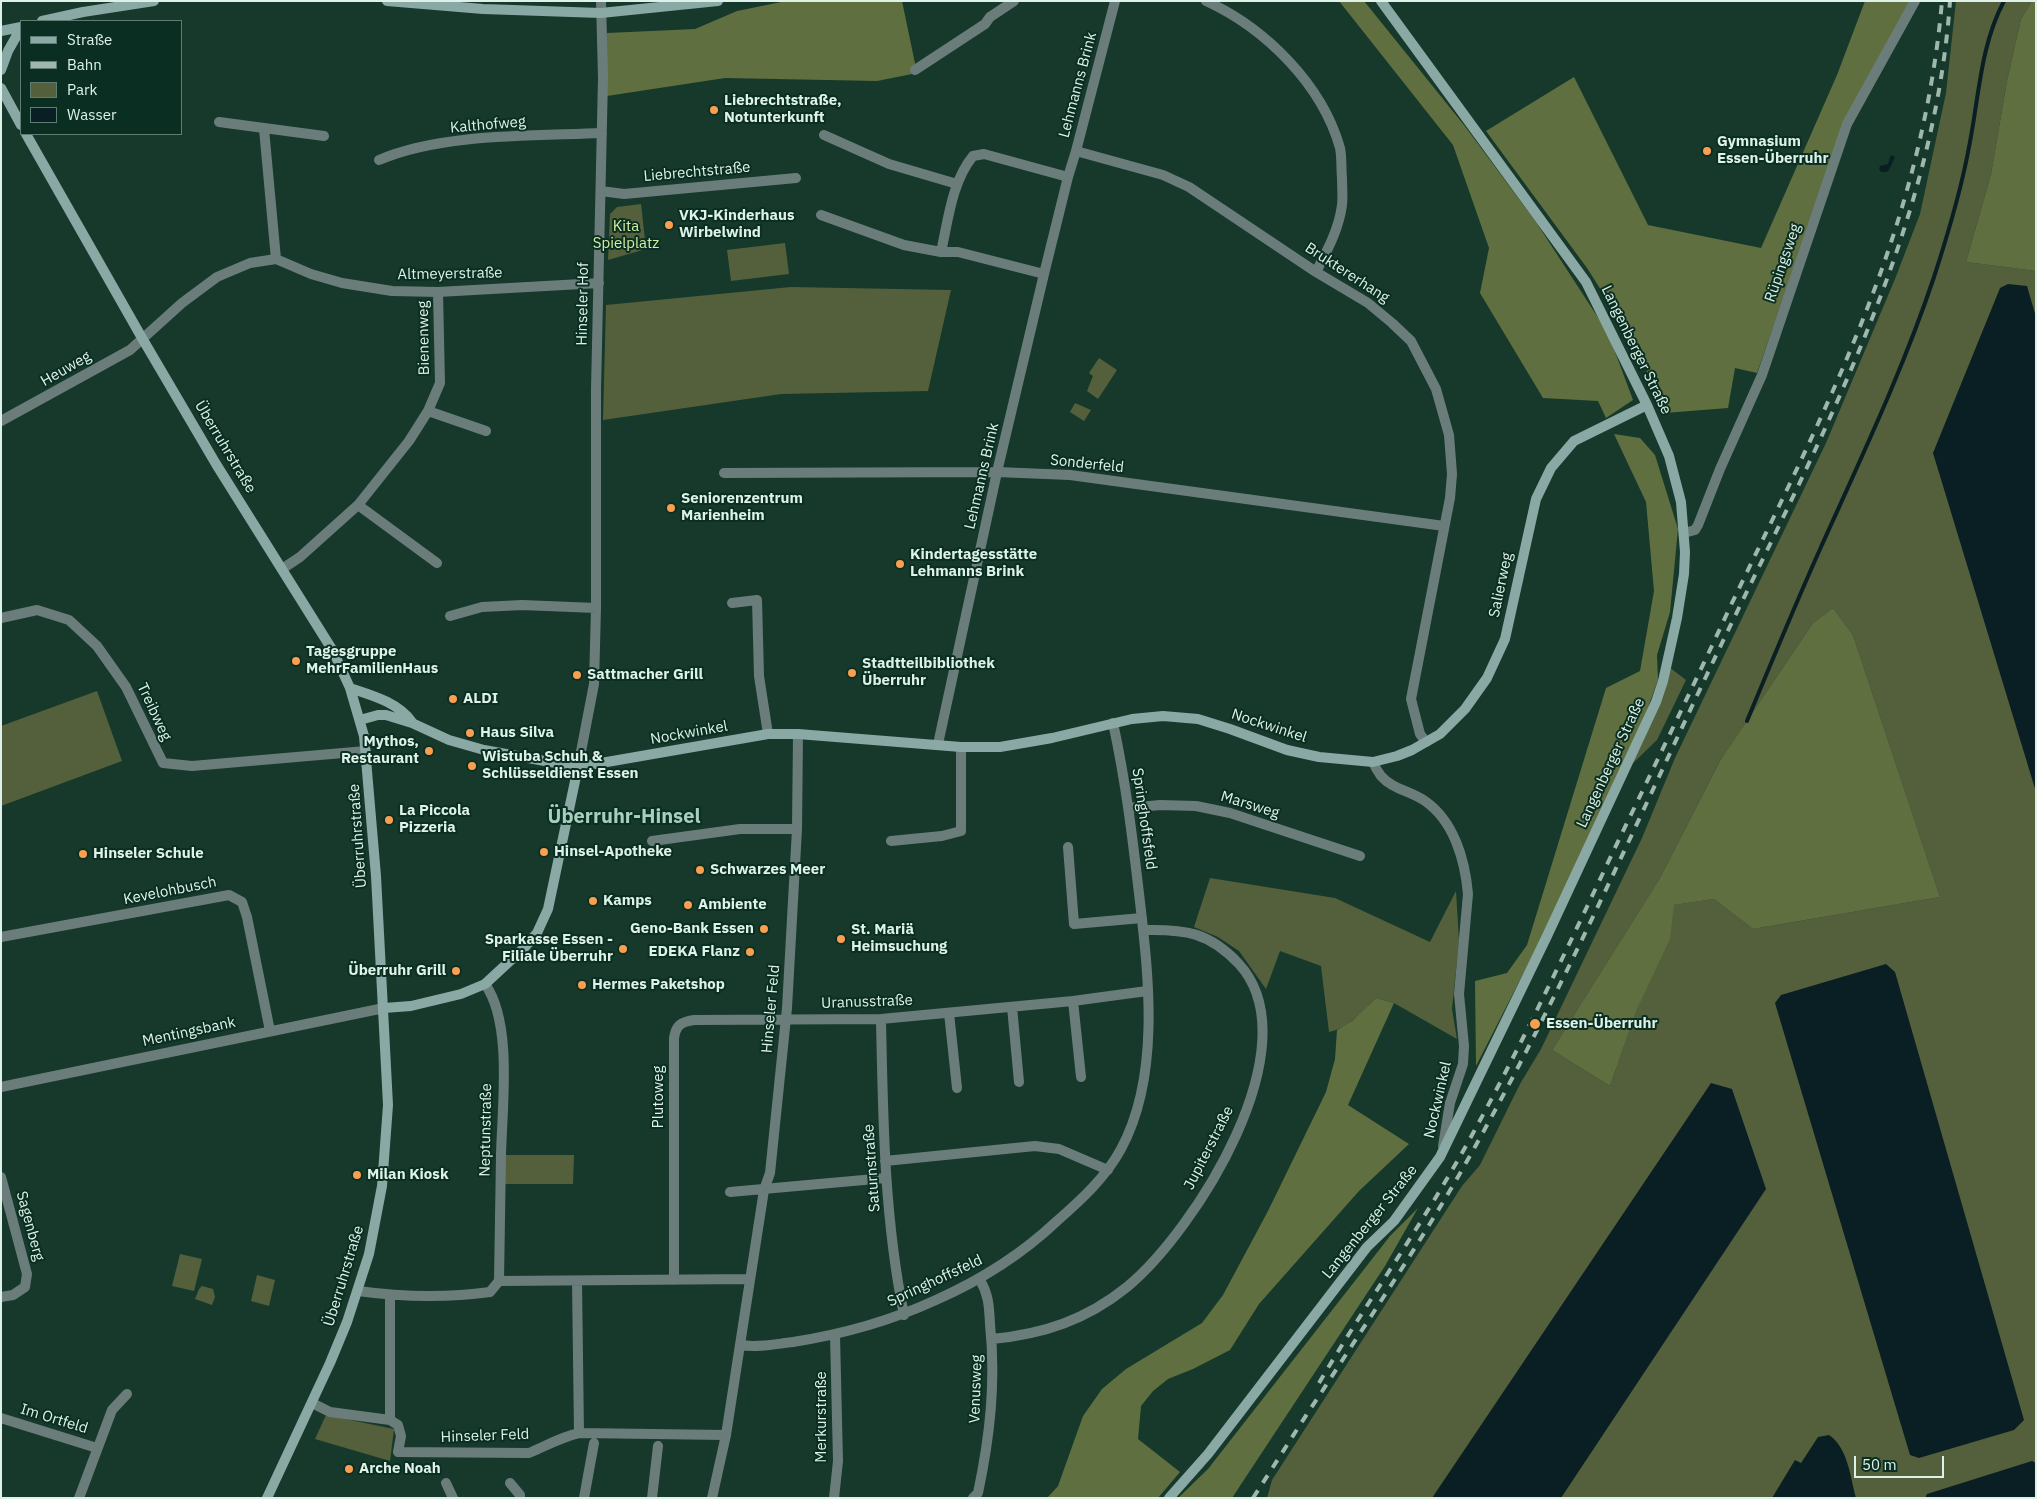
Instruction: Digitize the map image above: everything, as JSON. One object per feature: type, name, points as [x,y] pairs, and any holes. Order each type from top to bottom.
[{"type":"main road","points":[[47,20],[83,12],[154,1]]},
{"type":"main road","points":[[387,1],[483,9],[601,13],[718,1]]},
{"type":"main road","name":"Langenberger Straße","points":[[1170,1498],[1208,1454],[1368,1247],[1394,1221],[1440,1157],[1656,702],[1679,609],[1684,574],[1684,533],[1681,502],[1669,456],[1647,405],[1586,282],[1381,1]]},
{"type":"main road","points":[[1,31],[20,28]]},
{"type":"main road","points":[[1,70],[8,51],[20,30]]},
{"type":"main road","points":[[1,88],[20,123]]},
{"type":"main road","name":"Überruhrstraße","points":[[27,135],[216,464],[333,652],[350,688],[360,720],[366,751],[384,1008],[388,1126],[377,1218],[358,1290],[330,1363],[268,1498]]},
{"type":"main road","name":"Salierweg","points":[[1373,762],[1397,756],[1440,734],[1465,709],[1487,678],[1505,639],[1536,499],[1551,468],[1574,441],[1647,405]]},
{"type":"main road","name":"Nockwinkel","points":[[350,688],[383,700],[401,710],[412,723]]},
{"type":"main road","name":"Nockwinkel","points":[[360,720],[386,715],[412,723],[449,740],[489,751],[578,767],[768,734],[798,734],[961,747],[1000,747],[1052,738],[1150,716],[1198,719],[1287,750],[1319,757],[1373,762]]},
{"type":"main road","points":[[384,1008],[411,1006],[442,1000],[485,984],[525,947],[544,920],[554,887],[578,767]]},
{"type":"street","name":"Hinseler Hof","points":[[578,767],[594,684],[596,389],[603,78],[600,1]]},
{"type":"street","points":[[915,70],[985,24],[990,17],[1014,1]]},
{"type":"street","name":"Lehmanns Brink","points":[[938,744],[997,472],[1044,274],[1115,1]]},
{"type":"street","points":[[1206,1],[1227,11],[1266,40],[1302,75],[1322,104],[1340,149],[1343,203],[1332,240],[1316,272]]},
{"type":"street","name":"Rüpingsweg","points":[[1684,533],[1695,530],[1698,525],[1762,375],[1847,124],[1915,1]]},
{"type":"street","points":[[219,122],[324,136]]},
{"type":"street","points":[[142,338],[182,303],[217,277],[250,263],[276,259],[264,129]]},
{"type":"street","name":"Kalthofweg","points":[[379,160],[392,154],[418,148],[458,142],[512,136],[602,133]]},
{"type":"street","points":[[824,135],[889,164],[957,184]]},
{"type":"street","name":"Bruktererhang","points":[[1076,151],[1163,175],[1189,187],[1316,272],[1368,303],[1411,341],[1436,389],[1449,435],[1452,474],[1411,700],[1420,734],[1426,742]]},
{"type":"street","points":[[941,252],[957,184],[966,164],[973,156],[984,154],[1068,177]]},
{"type":"street","name":"Liebrechtstraße","points":[[601,191],[624,194],[796,178]]},
{"type":"street","points":[[821,215],[904,245],[941,252],[958,252],[1044,274]]},
{"type":"street","name":"Altmeyerstraße","points":[[276,259],[311,274],[342,283],[392,290],[438,292],[599,283]]},
{"type":"street","name":"Bienenweg","points":[[282,569],[300,557],[358,505],[409,441],[428,410],[440,384],[438,292]]},
{"type":"street","name":"Heuweg","points":[[1,422],[130,350],[142,338]]},
{"type":"street","points":[[428,410],[486,431]]},
{"type":"street","name":"Sonderfeld","points":[[724,473],[997,472],[1070,475],[1444,526]]},
{"type":"street","points":[[358,505],[438,564]]},
{"type":"street","points":[[732,603],[757,600],[759,676],[768,734]]},
{"type":"street","points":[[450,616],[482,607],[522,605],[596,608]]},
{"type":"street","name":"Treibweg","points":[[1,618],[37,610],[69,620],[97,646],[126,686],[163,763],[192,766],[366,751]]},
{"type":"street","name":"Springhoffsfeld","points":[[740,1345],[754,1347],[835,1335],[904,1315],[980,1280],[1033,1244],[1076,1204],[1108,1170],[1121,1149],[1132,1125],[1141,1095],[1146,1068],[1147,991],[1144,930],[1129,808],[1114,723]]},
{"type":"street","name":"Hinseler Feld","points":[[712,1498],[726,1435],[764,1190],[770,1173],[786,1019],[797,829],[798,734]]},
{"type":"street","points":[[891,841],[942,836],[961,831],[961,747]]},
{"type":"street","name":"Nockwinkel","points":[[1373,762],[1381,776],[1392,784],[1424,800],[1431,806],[1449,828],[1459,848],[1464,864],[1468,894],[1459,974],[1464,1046],[1463,1064],[1450,1103],[1440,1157]]},
{"type":"street","name":"Marsweg","points":[[1129,808],[1160,804],[1196,806],[1230,813],[1360,856]]},
{"type":"street","points":[[652,841],[740,829],[797,829]]},
{"type":"street","points":[[1068,847],[1074,924],[1142,918]]},
{"type":"street","name":"Kevelohbusch","points":[[1,937],[229,895],[242,902],[247,917],[270,1031]]},
{"type":"street","name":"Jupiterstraße","points":[[992,1338],[1022,1336],[1060,1326],[1088,1312],[1127,1287],[1156,1258],[1183,1225],[1204,1194],[1237,1134],[1256,1083],[1263,1038],[1261,1005],[1250,976],[1226,950],[1202,936],[1172,930],[1144,930]]},
{"type":"street","name":"Neptunstraße","points":[[485,984],[493,995],[502,1040],[500,1281]]},
{"type":"street","name":"Uranusstraße","points":[[786,1019],[881,1019],[1073,1001],[1147,991]]},
{"type":"street","points":[[1073,1001],[1081,1077]]},
{"type":"street","points":[[1012,1007],[1020,1082]]},
{"type":"street","name":"Mentingsbank","points":[[1,1087],[384,1008]]},
{"type":"street","points":[[949,1013],[957,1088]]},
{"type":"street","name":"Plutoweg","points":[[674,1280],[674,1038],[678,1025],[681,1022],[694,1020],[786,1019]]},
{"type":"street","name":"Saturnstraße","points":[[881,1019],[886,1178],[897,1276],[904,1315]]},
{"type":"street","points":[[885,1161],[1035,1146],[1059,1149],[1108,1170]]},
{"type":"street","name":"Sagenberg","points":[[1,1177],[27,1274],[25,1287],[13,1295],[1,1297]]},
{"type":"street","points":[[730,1192],[886,1178]]},
{"type":"street","points":[[358,1290],[390,1295],[461,1296],[490,1292],[500,1281],[750,1279]]},
{"type":"street","name":"Venusweg","points":[[973,1498],[978,1493],[992,1413],[992,1338],[987,1292],[980,1280]]},
{"type":"street","points":[[577,1281],[579,1432]]},
{"type":"street","points":[[312,1403],[330,1412],[390,1420],[390,1295]]},
{"type":"street","name":"Merkurstraße","points":[[834,1498],[838,1461],[835,1335]]},
{"type":"street","name":"Im Ortfeld","points":[[79,1498],[112,1410],[127,1394]]},
{"type":"street","name":"Im Ortfeld","points":[[1,1418],[98,1448]]},
{"type":"street","name":"Hinseler Feld","points":[[390,1420],[398,1425],[401,1436],[398,1452],[528,1453],[546,1447],[560,1438],[579,1432],[726,1435]]},
{"type":"street","points":[[584,1498],[594,1444]]},
{"type":"street","points":[[652,1498],[658,1446]]},
{"type":"street","points":[[446,1483],[453,1498]]},
{"type":"street","points":[[510,1483],[520,1495],[520,1498]]},
{"type":"green space","points":[[786,1],[902,1],[917,73],[877,81],[725,78],[607,96],[607,33],[695,29],[737,11]]},
{"type":"green space","points":[[1339,1],[1364,1],[1464,125],[1536,222],[1608,333],[1633,400],[1606,418],[1598,401],[1543,398],[1480,293],[1489,248],[1453,145]]},
{"type":"green space","points":[[1865,1],[1911,1],[1837,146],[1757,373],[1735,368],[1728,408],[1665,413],[1634,342],[1587,268],[1486,131],[1574,77],[1648,225],[1761,248],[1837,75]]},
{"type":"green space","points":[[1956,1],[2032,1],[2021,19],[2007,81],[1991,174],[1966,262],[2036,271],[2036,1498],[1267,1498],[1272,1480],[1462,1186],[1480,1165],[1520,1084],[1541,1049],[1642,838],[1675,758],[1826,443],[1895,279],[1920,214],[1946,93]],"holes":[[[1833,608],[1853,635],[1940,897],[1753,929],[1714,899],[1673,905],[1610,1086],[1552,1050],[1660,878],[1721,759],[1813,623]]]},
{"type":"green space","points":[[2032,1],[2036,1],[2036,271],[1966,262],[1991,174],[2007,81],[2021,19]]},
{"type":"green space","name":"Kita Spielplatz","points":[[641,204],[646,249],[608,260],[610,214],[617,207]]},
{"type":"green space","points":[[785,243],[789,274],[731,281],[727,250]]},
{"type":"green space","points":[[791,287],[951,290],[928,391],[781,394],[603,420],[606,305]]},
{"type":"green space","points":[[1099,358],[1117,370],[1098,399],[1087,391],[1093,376],[1089,373]]},
{"type":"green space","points":[[1075,403],[1091,410],[1084,421],[1070,412]]},
{"type":"green space","points":[[1614,434],[1640,438],[1655,455],[1678,529],[1670,612],[1657,655],[1658,680],[1642,724],[1543,935],[1476,1066],[1475,981],[1507,973],[1527,945],[1606,688],[1640,671],[1654,591],[1646,502]]},
{"type":"green space","points":[[1833,608],[1853,635],[1940,897],[1753,929],[1714,899],[1674,905],[1670,939],[1637,1009],[1610,1086],[1552,1050],[1660,878],[1721,759],[1813,623]]},
{"type":"green space","points":[[1669,667],[1686,680],[1657,740],[1631,765]]},
{"type":"green space","points":[[97,691],[122,761],[1,806],[1,726]]},
{"type":"green space","points":[[1210,878],[1335,898],[1430,942],[1456,891],[1459,941],[1452,1009],[1457,1039],[1394,1003],[1376,998],[1349,1023],[1329,1032],[1321,966],[1280,951],[1266,989],[1239,951],[1218,937],[1194,927]]},
{"type":"green space","points":[[1376,998],[1394,1003],[1348,1105],[1409,1144],[1359,1191],[1259,1304],[1230,1350],[1193,1369],[1168,1379],[1153,1391],[1141,1406],[1138,1439],[1180,1472],[1158,1498],[1047,1498],[1058,1486],[1083,1416],[1102,1389],[1126,1369],[1202,1323],[1223,1295],[1268,1211],[1326,1092],[1335,1059],[1337,1030],[1352,1021]]},
{"type":"green space","points":[[505,1155],[574,1155],[573,1184],[505,1184]]},
{"type":"green space","points":[[1418,1208],[1385,1266],[1232,1498],[1178,1498],[1208,1469],[1390,1236]]},
{"type":"green space","points":[[180,1254],[202,1259],[194,1291],[172,1286]]},
{"type":"green space","points":[[257,1275],[275,1280],[269,1306],[251,1301]]},
{"type":"green space","points":[[202,1286],[213,1289],[215,1297],[212,1305],[195,1299]]},
{"type":"green space","points":[[326,1415],[394,1429],[390,1461],[315,1439]]},
{"type":"water","points":[[1891,155],[1895,157],[1889,170],[1881,172],[1880,166],[1888,164]]},
{"type":"water","points":[[2008,284],[2027,286],[2036,317],[2036,792],[1933,453],[2000,288]]},
{"type":"water","points":[[1886,964],[1895,972],[2024,1420],[2014,1430],[1919,1458],[1910,1455],[1775,1003],[1781,995]]},
{"type":"water","points":[[1711,1083],[1732,1089],[1766,1189],[1561,1498],[1432,1498]]},
{"type":"water","points":[[1829,1435],[1840,1447],[1844,1455],[1856,1498],[1772,1498],[1795,1460],[1801,1463],[1818,1437]]},
{"type":"water","points":[[2032,1461],[2036,1463],[2036,1498],[1925,1498],[1927,1494]]},
{"type":"waterway","points":[[1747,721],[1802,590],[1881,413],[1922,312],[1958,196],[1966,163],[1985,54],[1996,18],[2004,1]]},
{"type":"railway","points":[[1319,1383],[1454,1167],[1509,1066],[1687,699],[1828,402],[1879,277],[1911,176],[1927,106],[1942,1]]},
{"type":"railway","points":[[1253,1498],[1381,1301],[1476,1145],[1573,959],[1797,489],[1867,332],[1897,251],[1921,170],[1940,86],[1950,1]]},
{"type":"place","name":"Liebrechtstraße, Notunterkunft","points":[[714,110]]},
{"type":"place","name":"Gymnasium Essen-Überruhr","points":[[1707,151]]},
{"type":"place","name":"VKJ-Kinderhaus Wirbelwind","points":[[669,225]]},
{"type":"place","name":"Seniorenzentrum Marienheim","points":[[671,508]]},
{"type":"place","name":"Kindertagesstätte Lehmanns Brink","points":[[900,564]]},
{"type":"place","name":"Tagesgruppe MehrFamilienHaus","points":[[296,661]]},
{"type":"place","name":"Stadtteilbibliothek Überruhr","points":[[852,673]]},
{"type":"place","name":"Sattmacher Grill","points":[[577,675]]},
{"type":"place","name":"ALDI","points":[[453,699]]},
{"type":"place","name":"Haus Silva","points":[[470,733]]},
{"type":"place","name":"Mythos, Restaurant","points":[[429,751]]},
{"type":"place","name":"Wistuba Schuh & Schlüsseldienst Essen","points":[[472,766]]},
{"type":"place","name":"La Piccola Pizzeria","points":[[389,820]]},
{"type":"place","name":"Hinsel-Apotheke","points":[[544,852]]},
{"type":"place","name":"Hinseler Schule","points":[[83,854]]},
{"type":"place","name":"Schwarzes Meer","points":[[700,870]]},
{"type":"place","name":"Kamps","points":[[593,901]]},
{"type":"place","name":"Ambiente","points":[[688,905]]},
{"type":"place","name":"Geno-Bank Essen","points":[[764,929]]},
{"type":"place","name":"St. Mariä Heimsuchung","points":[[841,939]]},
{"type":"place","name":"Sparkasse Essen - Filiale Überruhr","points":[[623,949]]},
{"type":"place","name":"EDEKA Flanz","points":[[750,952]]},
{"type":"place","name":"Überruhr Grill","points":[[456,971]]},
{"type":"place","name":"Hermes Paketshop","points":[[582,985]]},
{"type":"place","name":"Essen-Überruhr","points":[[1535,1024]]},
{"type":"place","name":"Milan Kiosk","points":[[357,1175]]},
{"type":"place","name":"Arche Noah","points":[[349,1469]]},
{"type":"district","name":"Überruhr-Hinsel","points":[[624,817]]}]
